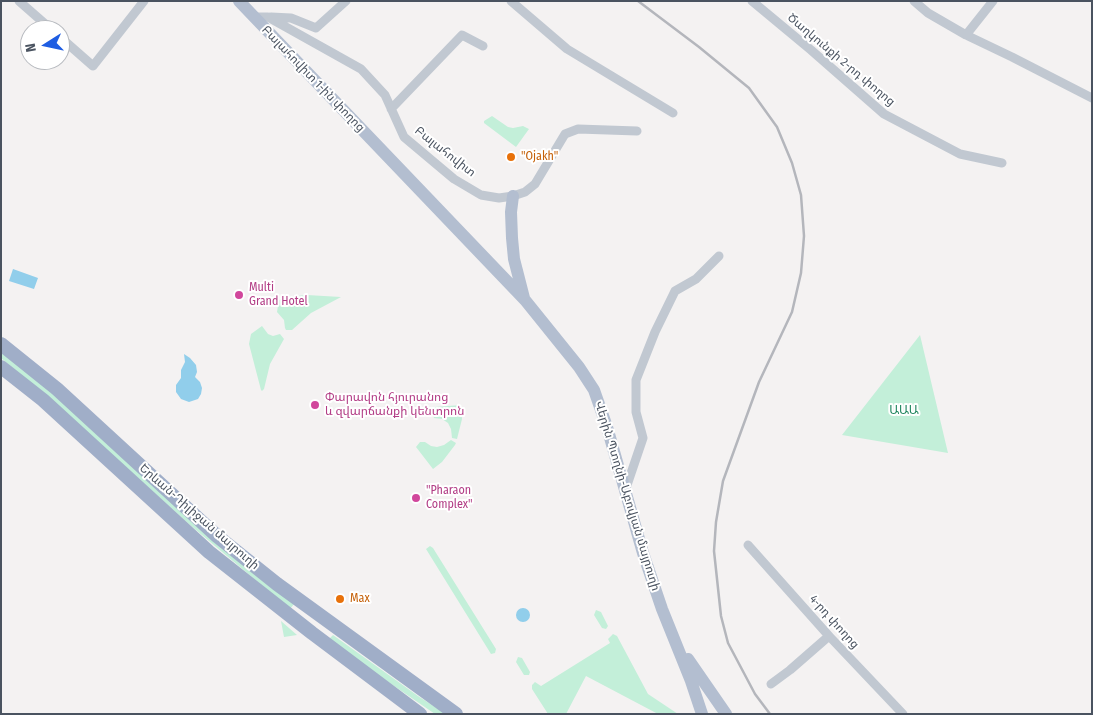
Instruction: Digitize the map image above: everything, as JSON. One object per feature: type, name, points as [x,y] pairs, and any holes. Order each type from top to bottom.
[{"type":"highway","name":"Երևան-Դիլիջան մայրուղի","points":[[1,344],[57,389],[217,536],[285,590],[456,714]]},
{"type":"highway","name":"Երևան-Դիլիջան մայրուղի","points":[[1,367],[42,400],[209,552],[335,651],[420,714]]},
{"type":"main road","name":"Բալահովիտ 1-ին փողոց","points":[[239,1],[386,156]]},
{"type":"main road","name":"Վերին Պտղնի-Աբովյան մայրուղի","points":[[386,156],[525,300],[579,367],[594,390],[607,427],[646,562],[702,714]]},
{"type":"main road","points":[[513,196],[511,212],[512,245],[525,300]]},
{"type":"main road","name":"Վերին Պտղնի-Աբովյան մայրուղի","points":[[676,642],[726,714]]},
{"type":"street","points":[[20,1],[41,20]]},
{"type":"street","points":[[70,46],[93,66],[144,1]]},
{"type":"street","points":[[268,17],[291,18],[316,28],[346,1]]},
{"type":"street","points":[[511,1],[567,49],[673,113]]},
{"type":"street","name":"Ծաղկունքի 2-րդ փողոց","points":[[752,1],[884,114],[960,154],[1002,163]]},
{"type":"street","points":[[914,1],[928,13],[966,35],[1092,98]]},
{"type":"street","points":[[966,35],[993,1]]},
{"type":"street","name":"Բալահովիտ","points":[[254,17],[268,17],[361,69],[385,95],[404,137],[454,179],[481,195],[499,198],[525,192],[535,184],[565,134],[578,129],[637,132]]},
{"type":"street","points":[[391,108],[462,35],[483,46]]},
{"type":"street","points":[[625,491],[643,438],[636,412],[636,380],[675,291],[696,279],[719,256]]},
{"type":"street","name":"4-րդ փողոց","points":[[748,545],[903,714]]},
{"type":"street","points":[[771,684],[830,636]]},
{"type":"green space","points":[[492,116],[508,127],[523,126],[529,129],[516,147],[484,123],[484,121]]},
{"type":"green space","points":[[307,295],[341,297],[311,313],[292,330],[286,330],[284,320],[277,312],[279,300],[286,297]]},
{"type":"green space","points":[[262,326],[268,334],[273,336],[280,334],[284,339],[270,364],[262,391],[249,344],[251,334]]},
{"type":"green space","name":"ԱԱԱ","points":[[920,335],[948,453],[842,435]]},
{"type":"green space","points":[[1,349],[294,604],[290,609],[190,525],[49,398],[1,358]]},
{"type":"green space","points":[[461,405],[462,419],[457,439],[452,438],[448,423],[442,419],[434,418],[432,411],[435,407]]},
{"type":"green space","points":[[451,440],[456,443],[455,445],[442,462],[433,469],[416,447],[420,442],[425,442],[437,447]]},
{"type":"green space","points":[[430,546],[496,649],[495,653],[491,654],[426,549]]},
{"type":"green space","points":[[596,610],[601,612],[608,626],[606,629],[602,628],[594,615]]},
{"type":"green space","points":[[281,621],[297,635],[284,637]]},
{"type":"green space","points":[[613,634],[617,636],[648,694],[678,714],[658,714],[586,676],[566,714],[548,714],[532,689],[532,685],[535,682],[541,686],[610,643],[608,639]]},
{"type":"green space","points":[[333,635],[446,714],[435,714],[378,675],[329,639]]},
{"type":"green space","points":[[518,657],[522,658],[530,672],[529,675],[524,675],[516,662]]},
{"type":"water","points":[[13,269],[38,278],[34,289],[9,281]]},
{"type":"water","points":[[184,354],[196,365],[197,372],[195,377],[200,382],[202,388],[198,399],[189,402],[181,399],[176,392],[176,385],[181,378],[181,370],[185,362]]},
{"type":"water","points":[[523,608],[528,610],[530,615],[528,620],[523,622],[518,620],[516,615],[518,610]]},
{"type":"railway","points":[[638,1],[749,88],[777,127],[792,163],[801,195],[804,236],[801,273],[792,312],[759,382],[723,481],[716,522],[714,551],[721,616],[728,643],[755,694],[770,714]]},
{"type":"place","name":"\"Ojakh\"","points":[[511,157]]},
{"type":"place","name":"Multi Grand Hotel","points":[[239,295]]},
{"type":"place","name":"Փարավոն հյուրանոց և զվարճանքի կենտրոն","points":[[315,405]]},
{"type":"place","name":"\"Pharaon Complex\"","points":[[416,498]]},
{"type":"place","name":"Max","points":[[340,599]]}]
